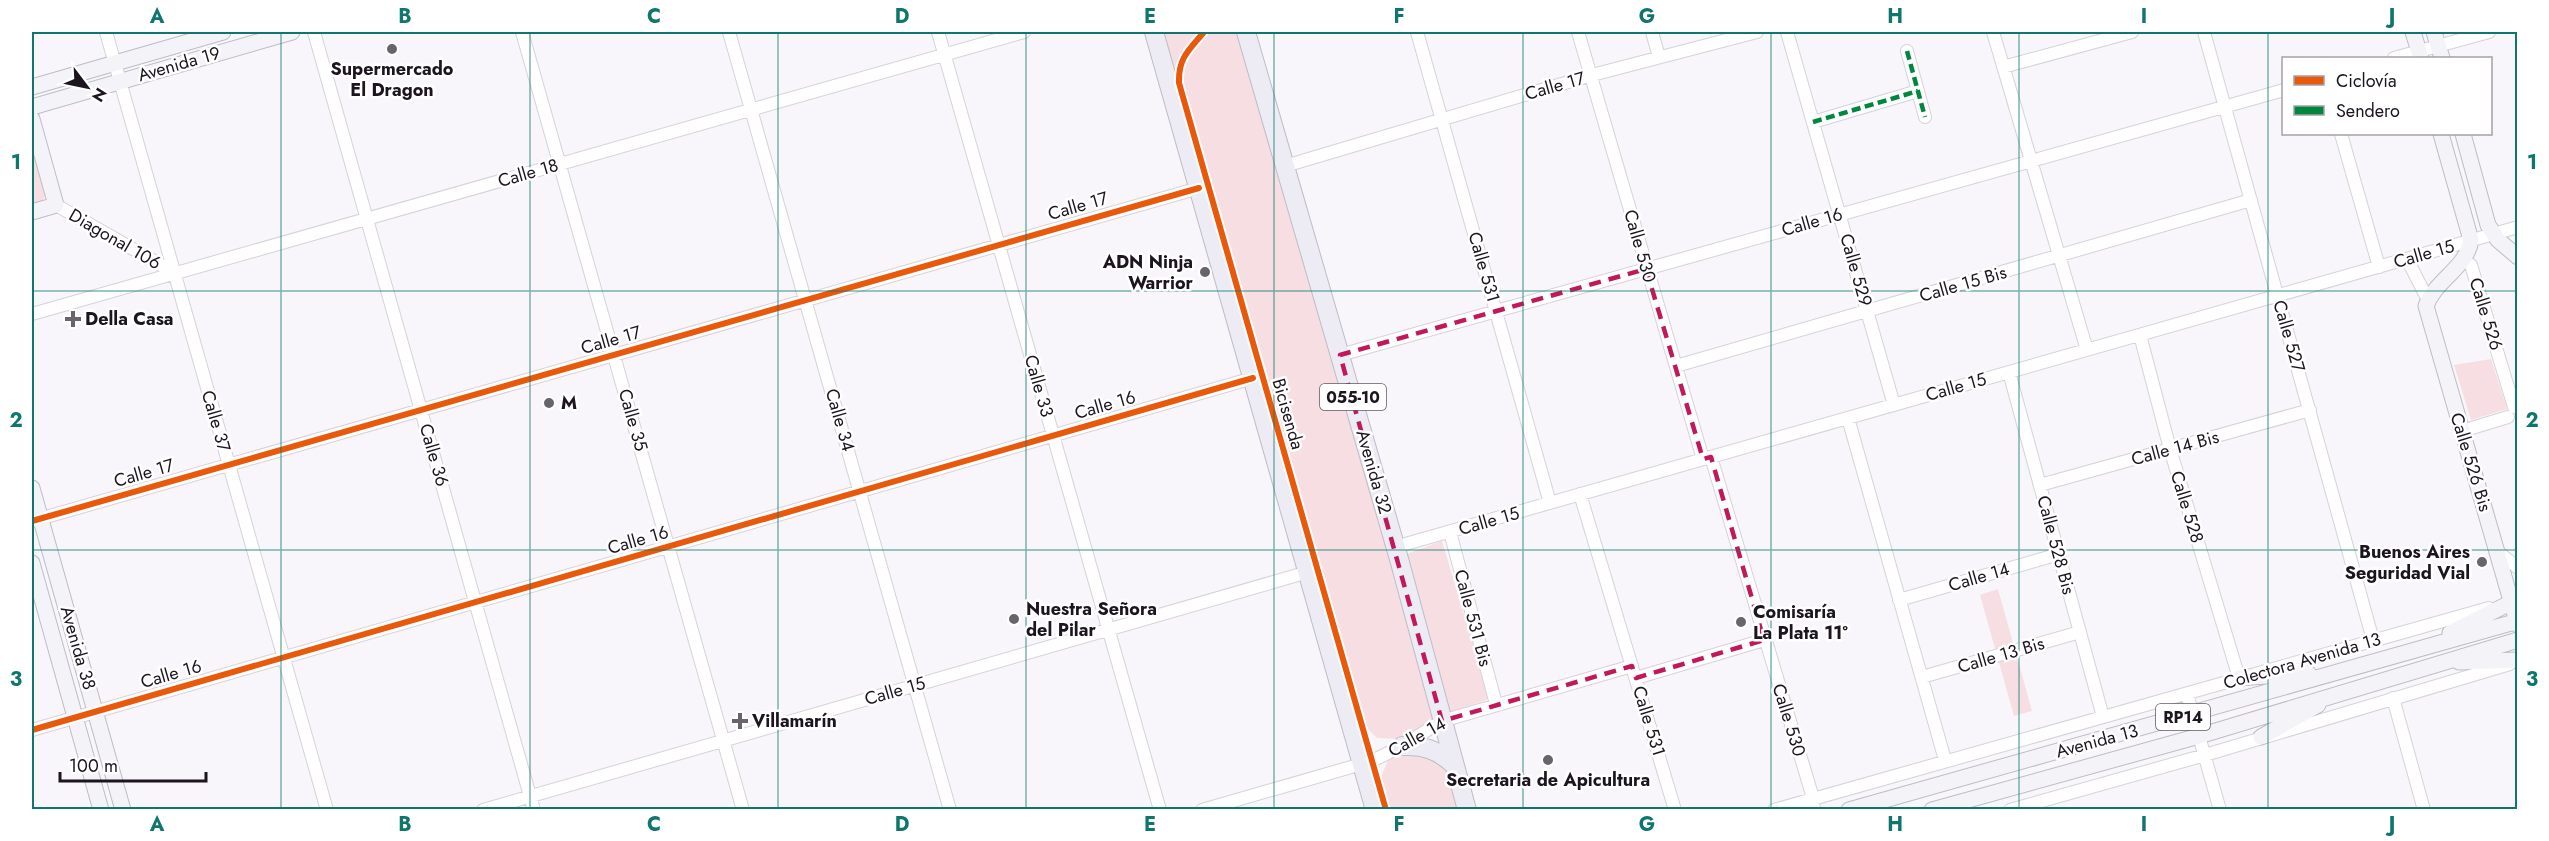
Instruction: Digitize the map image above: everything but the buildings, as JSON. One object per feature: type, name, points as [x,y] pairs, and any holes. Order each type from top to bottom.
[{"type":"highway","points":[[1154,32],[1375,810]]},
{"type":"highway","name":"Avenida 32","points":[[1246,32],[1395,547],[1467,810]]},
{"type":"highway","points":[[1402,747],[1419,745],[1431,748],[1454,765]]},
{"type":"main road","name":"Avenida 19","points":[[32,87],[223,32]]},
{"type":"main road","name":"Avenida 19","points":[[32,106],[292,32]]},
{"type":"main road","points":[[2413,32],[2420,55]]},
{"type":"main road","points":[[32,119],[56,205],[32,212]]},
{"type":"main road","points":[[2428,300],[2436,288],[2463,260],[2471,240],[2441,135]]},
{"type":"main road","points":[[2463,135],[2488,225],[2498,240],[2517,257]]},
{"type":"main road","name":"Calle 526 Bis","points":[[2428,300],[2426,311],[2498,552],[2515,601],[2517,623]]},
{"type":"main road","name":"Avenida 38","points":[[32,488],[36,519],[96,711],[123,810]]},
{"type":"main road","name":"Avenida 38","points":[[32,563],[101,810]]},
{"type":"main road","points":[[2419,649],[2515,601]]},
{"type":"main road","name":"Avenida 13","points":[[1849,810],[2193,715],[2334,671],[2517,623]]},
{"type":"main road","name":"Avenida 13","points":[[1932,810],[2199,736],[2343,690],[2517,640]]},
{"type":"main road","points":[[2432,664],[2517,661]]},
{"type":"main road","points":[[2239,678],[2334,671]]},
{"type":"main road","points":[[2261,737],[2343,690]]},
{"type":"street","name":"Calle 37","points":[[106,32],[327,810]]},
{"type":"street","name":"Calle 36","points":[[314,32],[534,810]]},
{"type":"street","name":"Calle 35","points":[[522,32],[743,810]]},
{"type":"street","name":"Calle 34","points":[[729,32],[950,810]]},
{"type":"street","name":"Calle 33","points":[[938,32],[1160,810]]},
{"type":"street","name":"Calle 18","points":[[32,314],[1024,32]]},
{"type":"street","name":"Calle 531","points":[[1417,32],[1550,503]]},
{"type":"street","name":"Calle 530","points":[[1578,32],[1646,268],[1814,804]]},
{"type":"street","points":[[1652,32],[1659,57]]},
{"type":"street","name":"Calle 17","points":[[1285,166],[1592,75],[1757,32]]},
{"type":"street","name":"Calle 529","points":[[1787,32],[1894,405]]},
{"type":"street","points":[[1993,32],[2087,350]]},
{"type":"street","points":[[2003,68],[2132,32]]},
{"type":"street","name":"Calle 527","points":[[2204,32],[2373,640]]},
{"type":"street","points":[[2403,57],[2420,55],[2438,45],[2489,32]]},
{"type":"street","points":[[1907,51],[1925,117]]},
{"type":"street","name":"Calle 16","points":[[1340,355],[2282,90]]},
{"type":"street","points":[[1813,122],[1918,91]]},
{"type":"street","points":[[2341,135],[2379,267]]},
{"type":"street","name":"Calle 17","points":[[36,519],[1199,188]]},
{"type":"street","name":"Calle 15 Bis","points":[[1676,366],[2251,200]]},
{"type":"street","name":"Diagonal 106","points":[[56,205],[175,273]]},
{"type":"street","name":"Calle 15","points":[[1395,547],[2517,227]]},
{"type":"street","name":"Calle 526 Bis","points":[[2407,259],[2428,300]]},
{"type":"street","name":"Calle 526","points":[[2463,260],[2471,265],[2514,413]]},
{"type":"street","name":"Calle 528","points":[[2140,335],[2170,449],[2239,678]]},
{"type":"street","name":"Calle 528 Bis","points":[[2009,372],[2103,717]]},
{"type":"street","name":"Calle 16","points":[[32,730],[1253,378]]},
{"type":"street","name":"Calle 14 Bis","points":[[2040,485],[2310,410]]},
{"type":"street","points":[[2462,431],[2514,413]]},
{"type":"street","points":[[1848,418],[1945,760]]},
{"type":"street","name":"Calle 531","points":[[1580,494],[1675,810]]},
{"type":"street","name":"Calle 531 Bis","points":[[1450,532],[1496,704]]},
{"type":"street","points":[[2498,552],[2517,568]]},
{"type":"street","name":"Calle 14","points":[[1899,600],[2059,554]]},
{"type":"street","name":"Calle 15","points":[[483,810],[1308,572]]},
{"type":"street","name":"Colectora Avenida 13","points":[[1774,810],[1814,804],[1945,760],[2515,601]]},
{"type":"street","name":"Calle 13 Bis","points":[[1922,677],[2080,632]]},
{"type":"street","name":"Calle 14","points":[[1202,810],[1362,764],[1402,747],[1442,721],[1496,704],[1764,640]]},
{"type":"street","points":[[2010,810],[2205,755],[2517,661]]},
{"type":"street","points":[[2187,694],[2220,810]]},
{"type":"street","points":[[2393,698],[2424,810]]},
{"type":"highlighted area","points":[[1646,269],[1703,459],[1711,457],[1764,640],[1636,678],[1632,666],[1442,721],[1340,355]]},
{"type":"shaded area","points":[[1162,32],[1240,32],[1438,717],[1401,739],[1377,738],[1360,721]]},
{"type":"shaded area","points":[[32,144],[46,195],[41,203],[32,206]]},
{"type":"shaded area","points":[[2491,359],[2507,409],[2471,420],[2454,365]]},
{"type":"shaded area","points":[[1442,541],[1489,699],[1449,713],[1404,555]]},
{"type":"shaded area","points":[[1998,589],[2032,711],[2014,716],[1980,595]]},
{"type":"shaded area","points":[[1414,748],[1448,766],[1461,809],[1383,809],[1376,789],[1389,758]]},
{"type":"marked path","points":[[1907,51],[1925,117]]},
{"type":"marked path","points":[[1813,122],[1918,91]]},
{"type":"cycle path","name":"Bicisenda","points":[[1204,32],[1189,49],[1180,67],[1179,83],[1386,810]]},
{"type":"cycle path","points":[[32,521],[1199,188]]},
{"type":"cycle path","points":[[32,730],[1253,378]]},
{"type":"place","name":"Supermercado El Dragon","points":[[392,49]]},
{"type":"place","name":"ADN Ninja Warrior","points":[[1205,272]]},
{"type":"place","name":"Della Casa","points":[[73,319]]},
{"type":"place","name":"M","points":[[549,403]]},
{"type":"place","name":"Buenos Aires Seguridad Vial","points":[[2482,562]]},
{"type":"place","name":"Nuestra Señora del Pilar","points":[[1014,619]]},
{"type":"place","name":"Comisaría La Plata 11°","points":[[1741,622]]},
{"type":"place","name":"Villamarín","points":[[740,721]]},
{"type":"place","name":"Secretaria de Apicultura","points":[[1548,760]]}]
